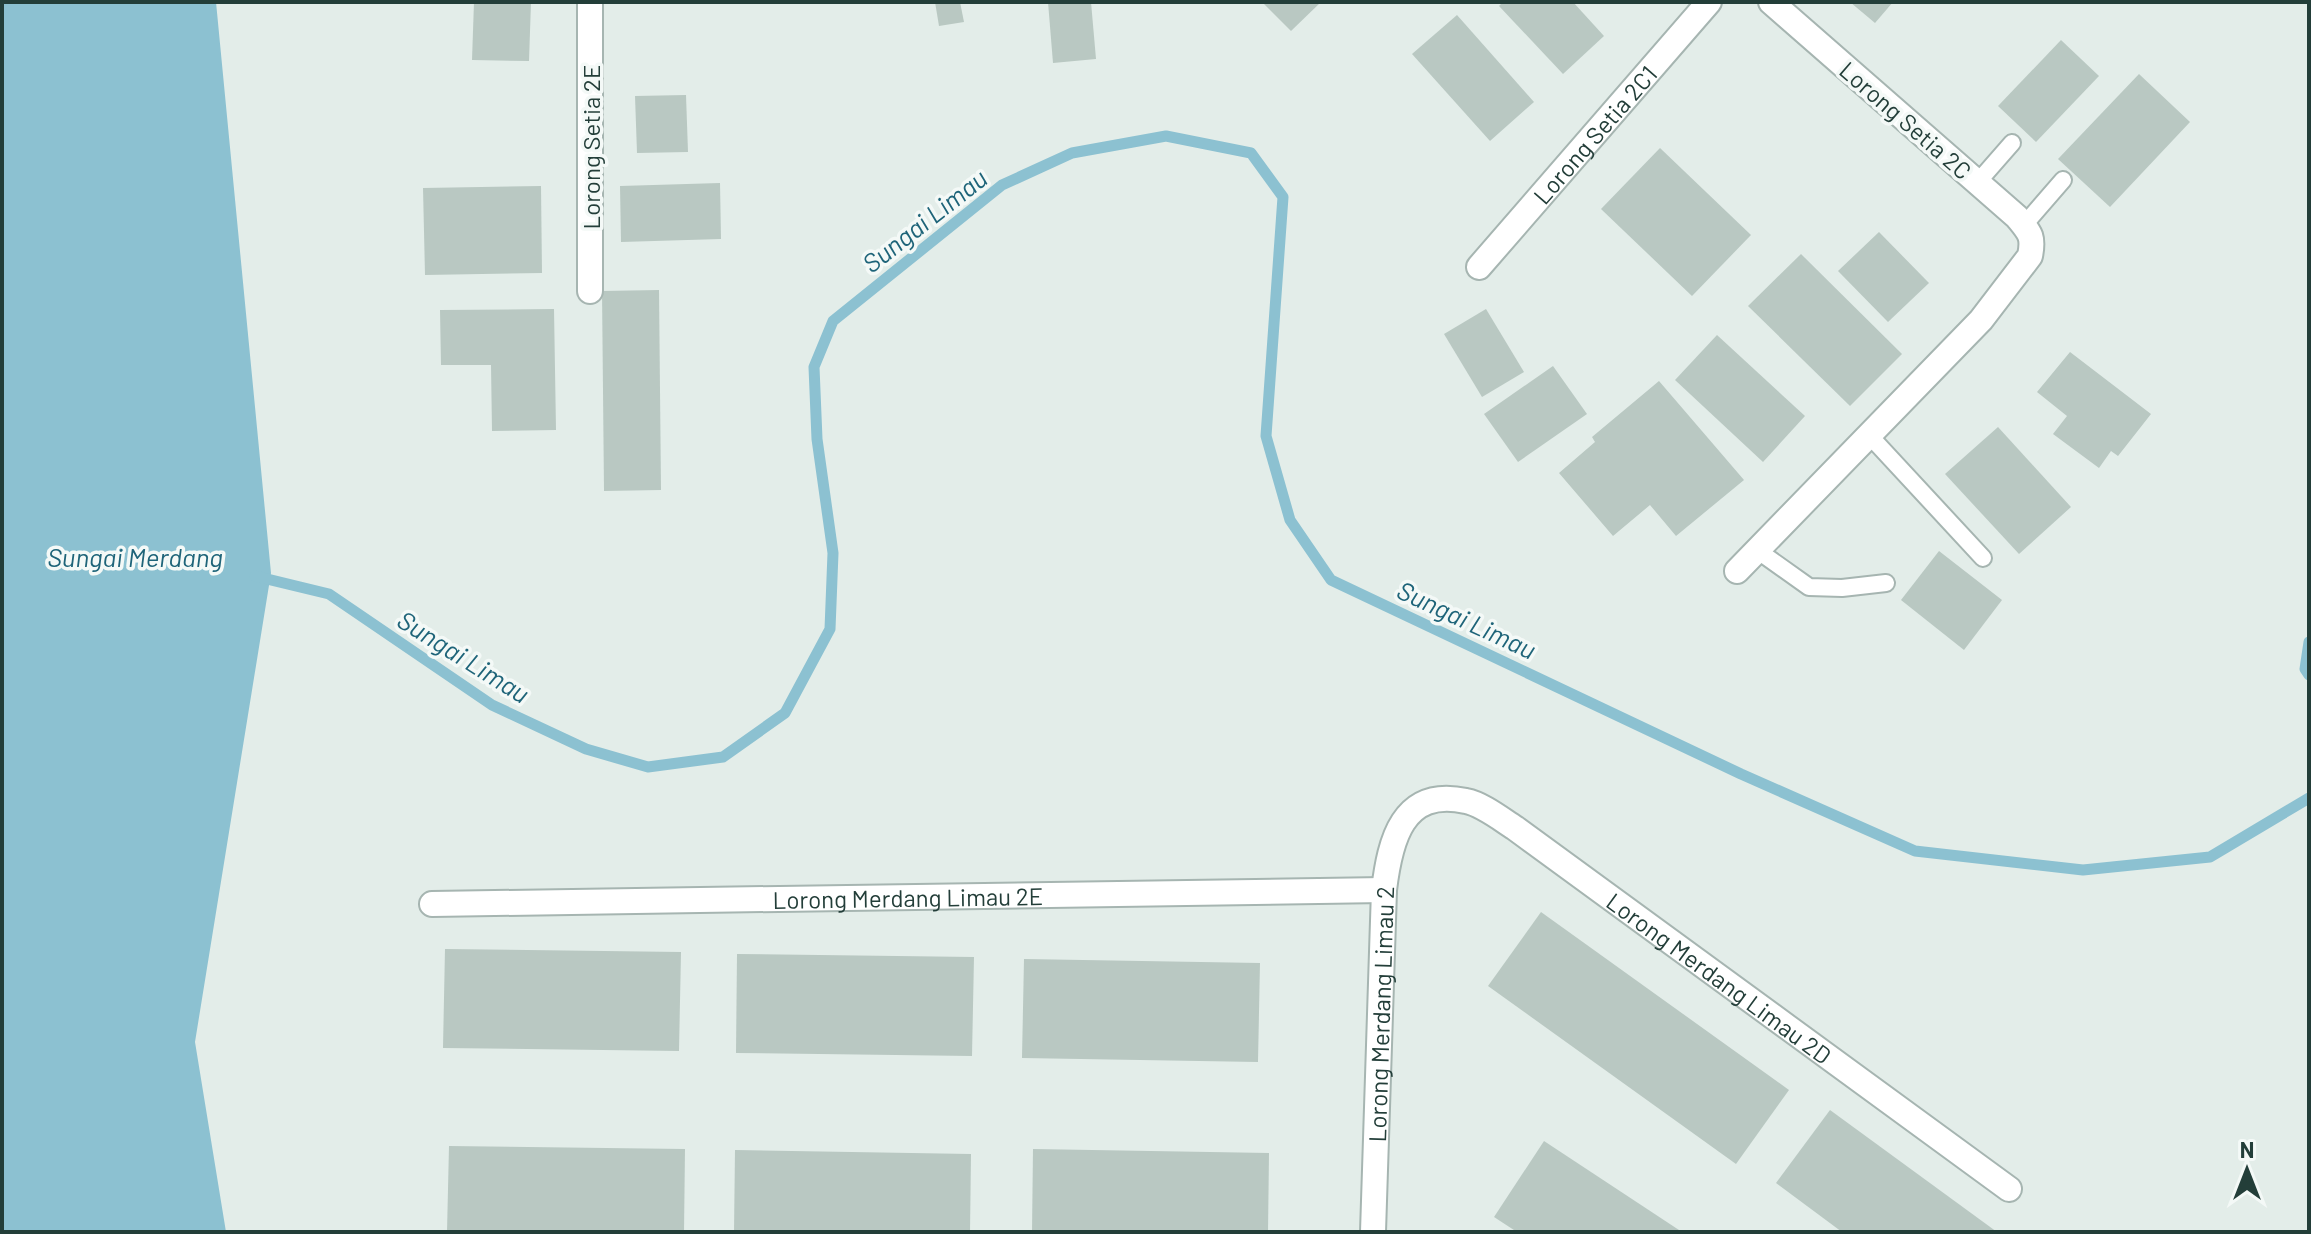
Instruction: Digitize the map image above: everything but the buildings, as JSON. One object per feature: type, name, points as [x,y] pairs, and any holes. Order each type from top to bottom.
[{"type":"street","name":"Lorong Setia 2E","points":[[590,2],[590,291]]},
{"type":"street","name":"Lorong Setia 2C1","points":[[1479,267],[1709,2]]},
{"type":"street","name":"Lorong Setia 2C","points":[[1771,2],[1977,183],[2029,235]]},
{"type":"street","points":[[1737,571],[1981,320],[2030,256],[2029,235]]},
{"type":"street","name":"Lorong Merdang Limau 2D","points":[[1416,806],[1446,799],[1469,801],[1515,828],[2009,1189]]},
{"type":"street","name":"Lorong Merdang Limau 2","points":[[1373,1232],[1384,890],[1389,850],[1399,829],[1416,806]]},
{"type":"street","name":"Lorong Merdang Limau 2E","points":[[432,904],[1384,890]]},
{"type":"lane","points":[[1977,183],[2012,143]]},
{"type":"lane","points":[[2029,235],[2063,180]]},
{"type":"lane","points":[[1869,435],[1983,558]]},
{"type":"lane","points":[[1757,550],[1809,587],[1842,588],[1886,583]]},
{"type":"water","name":"Sungai Merdang","points":[[2,2],[216,2],[271,573],[195,1042],[226,1232],[2,1232]]},
{"type":"waterway","name":"Sungai Limau","points":[[255,576],[329,594],[492,705],[586,749],[648,767],[723,757],[785,713],[830,629],[833,553],[817,439],[814,367],[833,321],[1002,185],[1072,153],[1166,136],[1251,153],[1283,197],[1266,436],[1290,520],[1331,580],[1741,774],[1915,851],[2083,870],[2210,857],[2309,798]]},
{"type":"waterway","name":"Sungai Limau","points":[[2309,642],[2305,669],[2309,675]]}]
